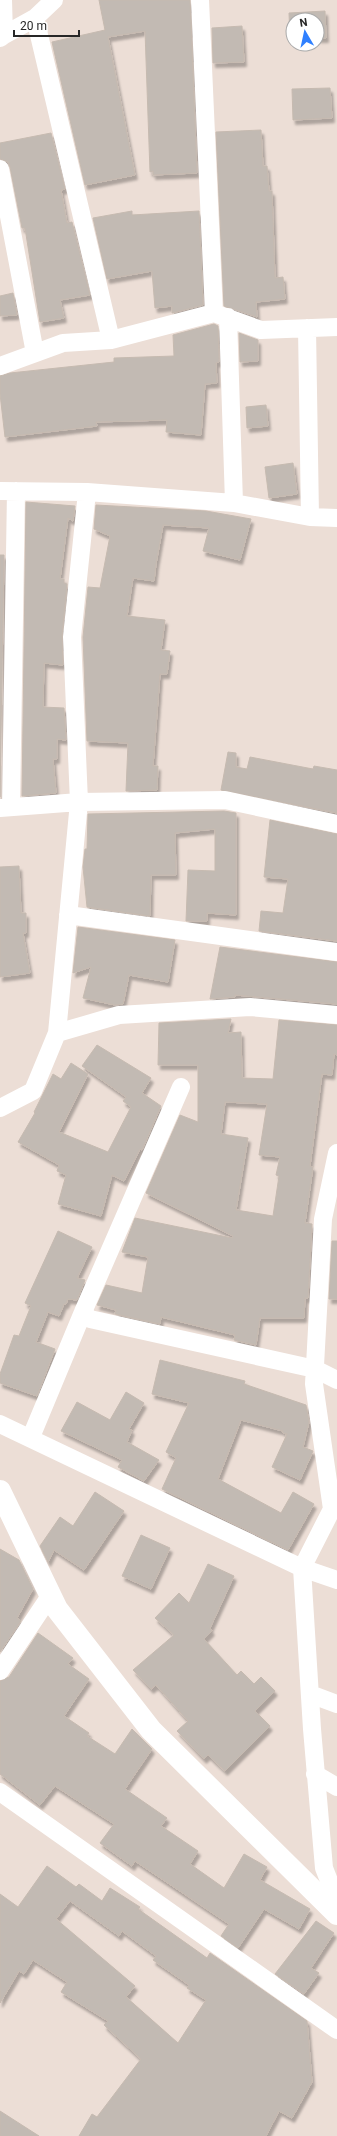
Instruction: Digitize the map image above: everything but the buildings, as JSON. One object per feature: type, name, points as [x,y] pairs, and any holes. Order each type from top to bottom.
[{"type":"main road","points":[[0,1491],[57,1609],[151,1730],[337,1914]]},
{"type":"street","points":[[2,36],[3,0]]},
{"type":"street","points":[[2,36],[35,18],[54,0]]},
{"type":"street","points":[[200,0],[234,503]]},
{"type":"street","points":[[35,18],[111,340]]},
{"type":"street","points":[[0,169],[35,353]]},
{"type":"street","points":[[0,366],[63,343],[111,340],[221,315],[261,330],[337,327]]},
{"type":"street","points":[[307,328],[310,516]]},
{"type":"street","points":[[337,518],[310,516],[234,503],[87,492],[8,491],[5,808],[80,802],[225,800],[337,824]]},
{"type":"street","points":[[0,1108],[33,1091],[57,1033],[80,802],[72,637],[87,492]]},
{"type":"street","points":[[68,915],[337,952]]},
{"type":"street","points":[[57,1033],[127,1014],[250,1007],[337,1015]]},
{"type":"street","points":[[31,1437],[83,1312],[181,1087]]},
{"type":"street","points":[[337,1153],[323,1219],[314,1384],[332,1509],[302,1568],[316,1774],[337,1901]]},
{"type":"street","points":[[83,1312],[90,1319],[315,1369],[337,1380]]},
{"type":"street","points":[[0,1424],[31,1437],[302,1568],[337,1580]]},
{"type":"street","points":[[0,1671],[50,1596]]},
{"type":"street","points":[[310,1694],[337,1704]]},
{"type":"street","points":[[316,1774],[337,1787]]},
{"type":"street","points":[[0,1792],[337,2030]]}]
